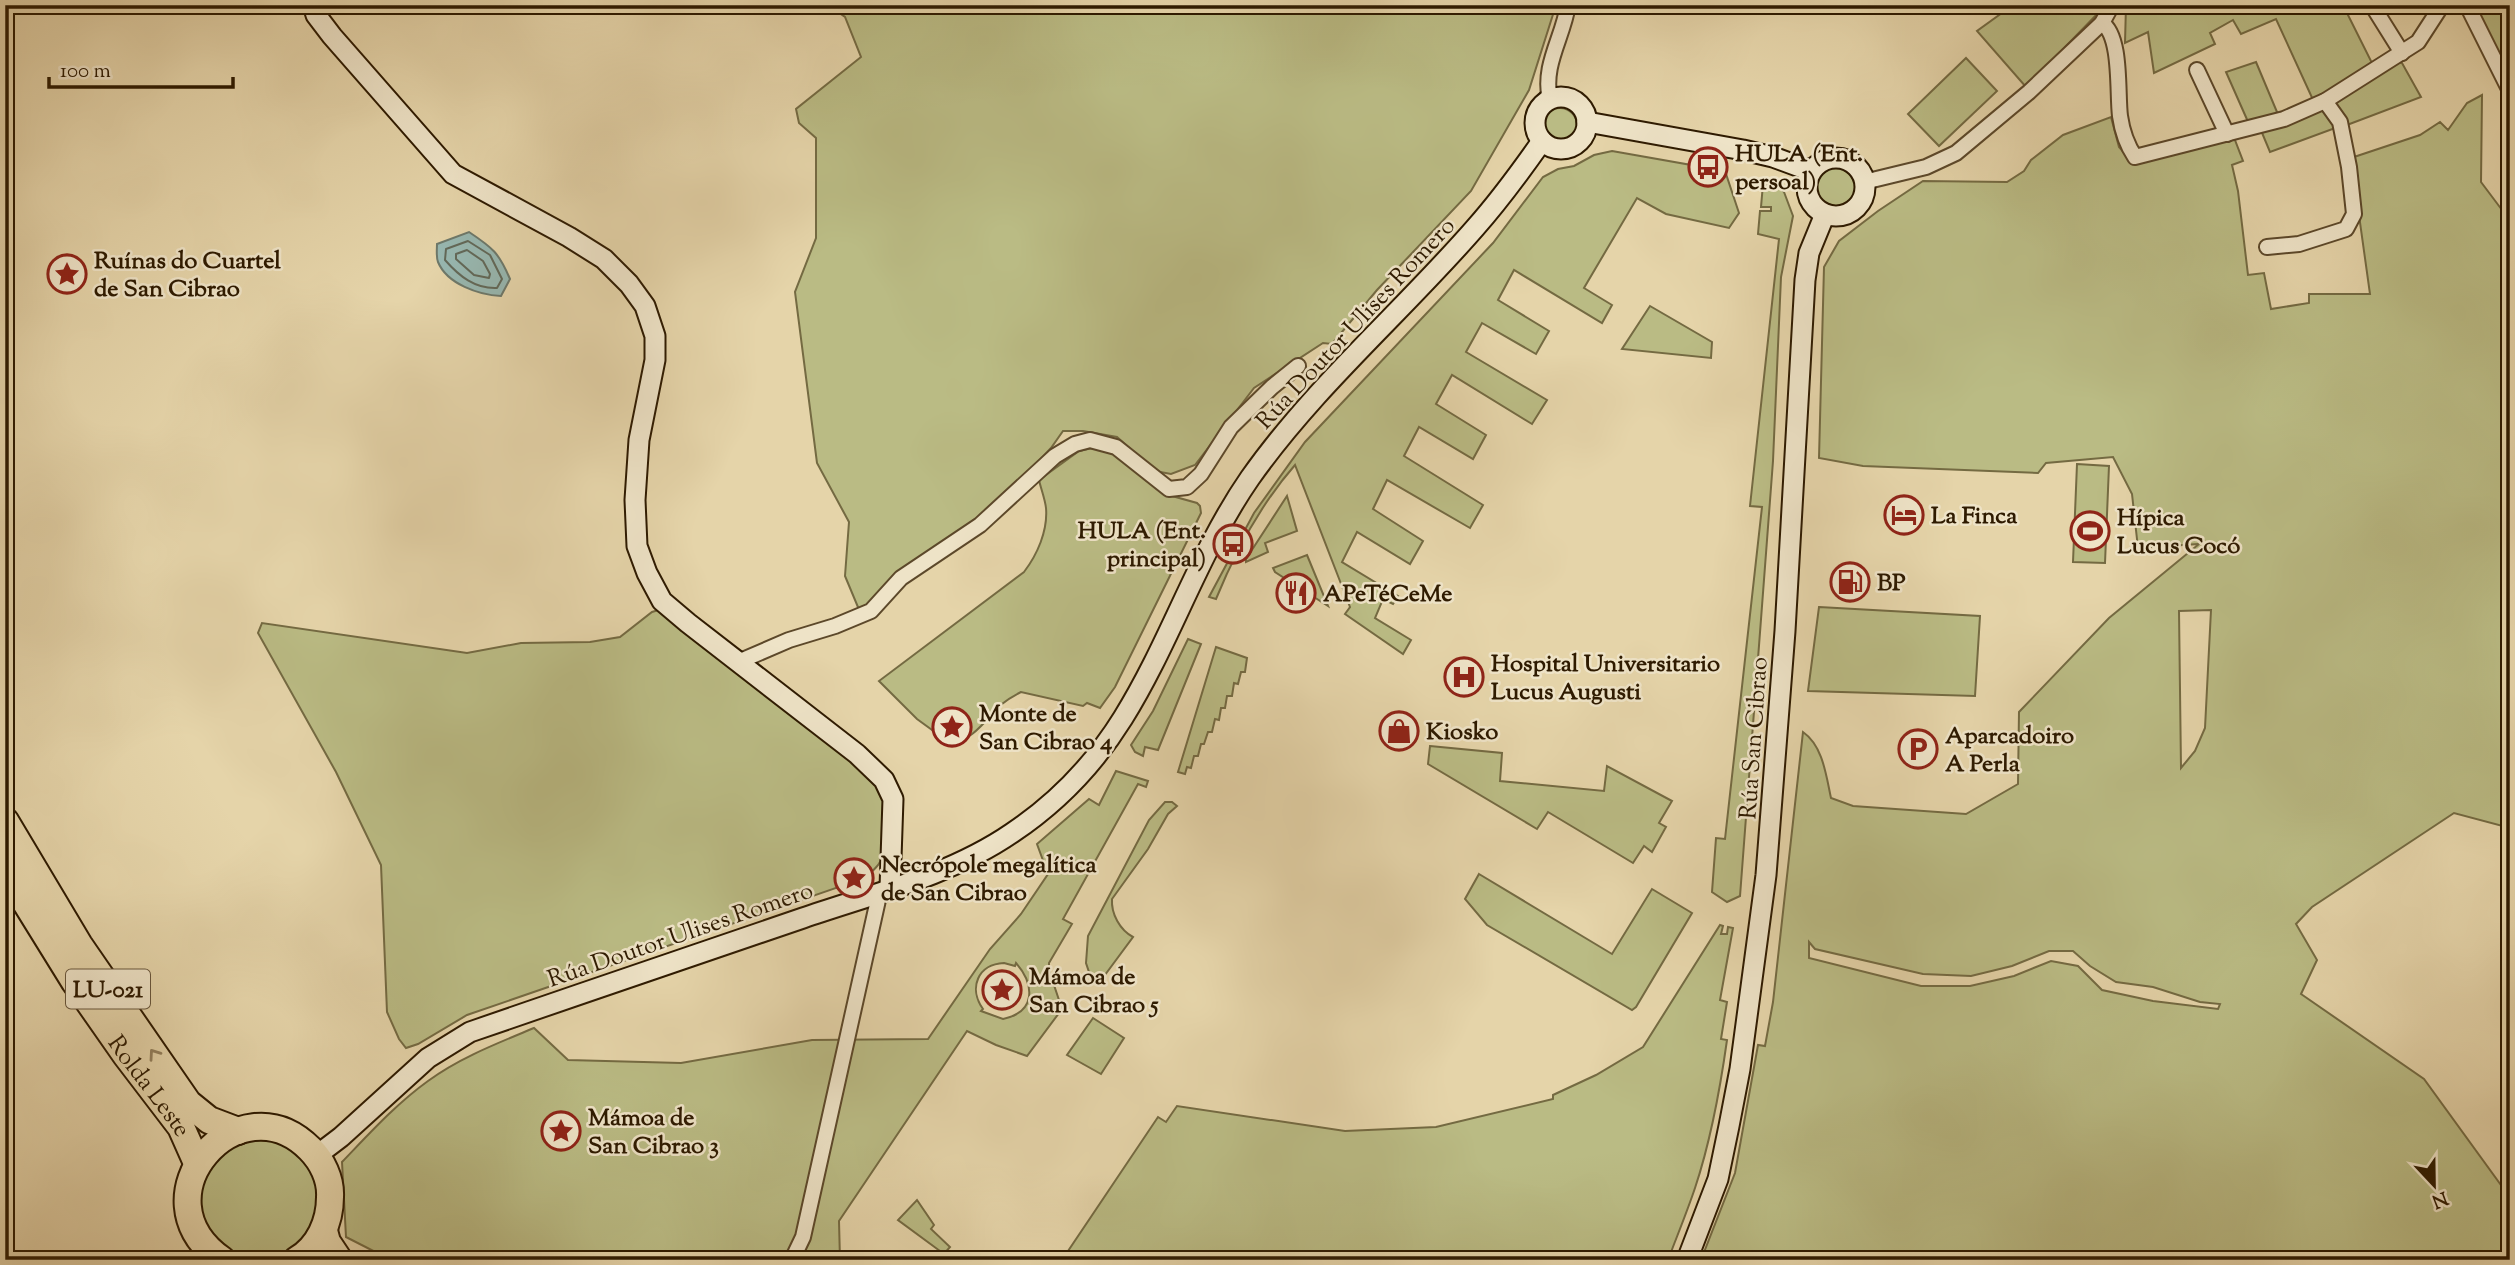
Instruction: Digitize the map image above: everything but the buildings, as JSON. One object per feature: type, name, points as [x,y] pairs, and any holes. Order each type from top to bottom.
[{"type":"highway","name":"Rolda Leste","points":[[5,821],[79,946],[188,1103],[208,1120],[238,1131]]},
{"type":"highway","name":"Rolda Leste","points":[[5,869],[75,982],[181,1127],[197,1163]]},
{"type":"highway","name":"Rolda Leste","points":[[222,1260],[208,1250],[194,1231],[188,1209],[188,1185],[197,1163],[208,1149],[221,1138],[238,1131],[255,1128],[289,1134],[304,1143],[316,1156],[326,1173],[331,1192],[330,1212],[324,1231]]},
{"type":"highway","points":[[297,1260],[314,1245],[324,1231]]},
{"type":"highway","points":[[324,1231],[338,1260]]},
{"type":"street","points":[[313,5],[316,15],[332,36],[453,174],[569,237],[604,259],[629,284],[645,306],[655,336],[655,360],[639,440],[635,500],[637,545],[647,573],[662,601],[857,754],[884,780],[893,799],[885,890],[803,1237],[792,1260]]},
{"type":"street","points":[[1550,100],[1546,85],[1550,61],[1568,5]]},
{"type":"street","points":[[1864,182],[1926,167],[1956,152],[2029,92],[2102,23],[2112,5]]},
{"type":"street","points":[[2372,5],[2402,53]]},
{"type":"street","points":[[2102,23],[2109,28],[2114,42],[2120,119],[2129,148],[2135,157],[2284,119],[2325,101],[2418,41],[2442,5]]},
{"type":"street","points":[[2467,5],[2510,91]]},
{"type":"street","points":[[2197,70],[2227,134]]},
{"type":"street","points":[[1567,98],[1581,107],[1587,122],[1583,137],[1571,147],[1556,149],[1538,136],[1535,122],[1539,109],[1550,100],[1567,98]]},
{"type":"street","points":[[2267,247],[2299,244],[2346,229],[2354,214],[2350,167],[2340,122],[2325,101]]},
{"type":"street","points":[[1587,122],[1743,150],[1773,157],[1811,171]]},
{"type":"street","name":"Rúa Doutor Ulises Romero","points":[[316,1156],[341,1137],[428,1058],[470,1032],[971,858],[1012,833],[1052,803],[1075,781],[1122,720],[1206,553],[1248,481],[1303,410],[1475,229],[1512,184],[1542,141]]},
{"type":"street","points":[[1841,158],[1852,163],[1860,170],[1864,182],[1864,195],[1856,208],[1843,215],[1825,214],[1816,208],[1807,195],[1811,171],[1821,162],[1841,158]]},
{"type":"street","name":"Rúa San Cibrao","points":[[1688,1260],[1717,1179],[1740,1069],[1759,937],[1773,809],[1805,280],[1809,253],[1825,214]]},
{"type":"street","points":[[738,662],[789,640],[835,626],[871,611],[901,578],[980,525],[1055,456],[1075,444],[1090,440],[1116,447],[1169,489],[1187,487],[1201,474],[1231,427],[1298,366]]},
{"type":"green space","points":[[828,5],[1556,5],[1529,90],[1471,191],[1377,290],[1332,344],[1323,343],[1254,388],[1195,465],[1171,474],[1155,471],[1117,437],[1083,431],[1063,431],[1051,448],[1004,498],[896,577],[860,612],[845,576],[849,522],[817,463],[795,292],[816,238],[816,138],[799,123],[796,109],[861,57],[845,17]]},
{"type":"green space","points":[[2013,5],[2106,5],[2026,87],[1977,31]]},
{"type":"green space","points":[[2126,5],[2343,5],[2374,67],[2314,102],[2276,19],[2241,34],[2233,20],[2210,33],[2215,44],[2154,73],[2148,32],[2125,43]]},
{"type":"green space","points":[[2471,5],[2510,5],[2510,85]]},
{"type":"green space","points":[[1966,58],[1997,91],[1939,146],[1908,114]]},
{"type":"green space","points":[[2396,61],[2402,63],[2421,97],[2347,125],[2335,107],[2335,101]]},
{"type":"green space","points":[[2256,62],[2277,112],[2277,118],[2249,124],[2226,72]]},
{"type":"green space","points":[[2482,95],[2481,182],[2508,218],[2504,398],[2510,398],[2510,828],[2454,813],[2312,907],[2296,924],[2317,960],[2301,994],[2424,1079],[2506,1192],[2510,1190],[2510,1260],[1701,1260],[1735,1173],[1758,1045],[1765,1046],[1773,1002],[1803,732],[1819,753],[1831,798],[1853,806],[1966,814],[2018,784],[2019,712],[2109,618],[2199,544],[2138,548],[2132,494],[2113,457],[2046,463],[2038,473],[1863,466],[1819,458],[1824,267],[1839,241],[1923,181],[2007,182],[2024,171],[2031,160],[2063,135],[2111,117],[2119,147],[2131,161],[2233,135],[2243,161],[2232,165],[2238,191],[2248,275],[2264,273],[2271,309],[2309,303],[2309,294],[2370,294],[2351,158],[2420,135],[2440,122],[2448,130],[2467,103]],"holes":[[[2211,610],[2205,728],[2195,751],[2181,768],[2179,611]],[[1809,942],[1815,949],[1923,974],[1971,976],[2012,966],[2049,951],[2073,951],[2090,966],[2116,982],[2153,987],[2200,1002],[2220,1004],[2218,1009],[2153,1001],[2102,990],[2078,966],[2051,961],[2014,976],[1970,986],[1921,986],[1809,958]]]},
{"type":"green space","points":[[2325,106],[2338,127],[2270,152],[2260,128]]},
{"type":"green space","points":[[1560,108],[1572,113],[1577,125],[1572,137],[1560,142],[1548,137],[1543,125],[1548,113]]},
{"type":"green space","points":[[1612,151],[1725,171],[1739,213],[1729,228],[1666,214],[1637,198],[1584,288],[1612,305],[1602,323],[1514,270],[1498,300],[1549,331],[1536,354],[1482,323],[1466,352],[1547,400],[1532,424],[1452,375],[1436,404],[1486,435],[1473,459],[1419,427],[1404,456],[1483,505],[1470,528],[1387,480],[1373,509],[1423,541],[1410,564],[1357,532],[1342,562],[1398,596],[1393,604],[1383,599],[1375,618],[1411,640],[1403,654],[1345,614],[1350,607],[1295,465],[1250,529],[1216,599],[1209,597],[1254,513],[1305,442],[1493,243],[1543,177],[1558,169],[1574,166],[1594,155]]},
{"type":"green space","points":[[1835,168],[1843,169],[1849,174],[1854,180],[1854,196],[1849,202],[1843,207],[1835,208],[1827,207],[1821,202],[1816,196],[1815,188],[1816,180],[1821,174],[1827,169]]},
{"type":"green space","points":[[1763,184],[1777,186],[1784,192],[1793,216],[1781,277],[1773,461],[1740,896],[1727,902],[1712,892],[1716,838],[1725,839],[1762,507],[1750,506],[1779,239],[1758,234],[1760,211],[1771,211],[1771,207],[1761,207]]},
{"type":"green space","points":[[1650,306],[1712,342],[1711,358],[1622,349]]},
{"type":"green space","points":[[1092,448],[1112,452],[1141,469],[1165,494],[1197,503],[1201,513],[1115,687],[1100,708],[1087,703],[1083,706],[1021,692],[1002,704],[972,734],[950,743],[917,719],[879,681],[1024,572],[1037,550],[1045,525],[1046,508],[1039,480],[1079,451]]},
{"type":"green space","name":"Hípica Lucus Cocó","points":[[2077,464],[2109,466],[2105,563],[2073,562]]},
{"type":"green space","points":[[1287,496],[1297,531],[1265,543],[1268,552],[1246,562],[1246,559]]},
{"type":"green space","points":[[1307,555],[1328,606],[1275,572],[1273,568]]},
{"type":"green space","points":[[1819,607],[1980,616],[1975,696],[1808,691]]},
{"type":"green space","points":[[665,608],[881,786],[886,804],[888,834],[880,862],[865,878],[467,1015],[418,1044],[406,1048],[387,1012],[381,865],[336,772],[258,633],[262,623],[467,653],[521,643],[590,642],[620,637],[652,612]]},
{"type":"green space","points":[[1188,639],[1201,644],[1158,750],[1145,747],[1143,756],[1135,752],[1131,745],[1153,711]]},
{"type":"green space","points":[[1216,647],[1247,658],[1245,672],[1241,672],[1238,684],[1234,683],[1232,696],[1227,696],[1219,720],[1215,719],[1212,732],[1208,732],[1198,756],[1194,756],[1191,768],[1187,767],[1185,774],[1178,772]]},
{"type":"green space","points":[[1430,746],[1502,753],[1500,781],[1604,791],[1607,766],[1672,801],[1659,823],[1666,827],[1652,852],[1644,846],[1633,863],[1548,812],[1537,829],[1428,764]]},
{"type":"green space","points":[[1116,771],[1148,781],[1146,787],[1138,784],[1063,919],[1072,924],[1049,963],[1062,1009],[1027,1056],[967,1031],[839,1221],[840,1260],[391,1260],[346,1237],[342,1162],[394,1109],[428,1081],[466,1058],[534,1028],[568,1060],[681,1063],[812,1040],[928,1039],[990,949],[1021,914],[1048,874],[1037,844],[1089,799],[1099,805]],"holes":[[[1016,963],[1027,980],[1027,1004],[1022,1010],[1003,1019],[981,1011],[983,1009],[976,993],[976,985],[982,972],[995,964],[1015,966]]]},
{"type":"green space","points":[[1165,802],[1172,802],[1177,806],[1168,814],[1148,849],[1112,899],[1117,921],[1133,937],[1099,983],[1089,972],[1086,963],[1088,936],[1149,820]]},
{"type":"green space","points":[[1479,874],[1612,954],[1652,889],[1692,913],[1632,1010],[1487,925],[1465,899]]},
{"type":"green space","points":[[1720,925],[1723,926],[1721,934],[1727,934],[1728,927],[1733,928],[1720,1000],[1727,1002],[1721,1039],[1727,1040],[1706,1152],[1668,1260],[1062,1260],[1158,1117],[1166,1122],[1177,1106],[1345,1131],[1436,1127],[1553,1099],[1553,1095],[1596,1075],[1643,1047]]},
{"type":"green space","points":[[1093,1018],[1124,1038],[1101,1074],[1067,1055]]},
{"type":"green space","points":[[259,1140],[282,1144],[302,1157],[315,1177],[319,1200],[315,1223],[302,1243],[282,1256],[259,1260],[236,1256],[216,1243],[203,1223],[199,1200],[203,1177],[216,1157],[236,1144]]},
{"type":"green space","points":[[917,1200],[934,1225],[931,1229],[950,1247],[944,1254],[898,1220]]},
{"type":"water","points":[[469,232],[499,257],[506,270],[510,279],[501,296],[465,287],[442,270],[438,262],[437,244]]},
{"type":"place","name":"HULA (Ent. persoal)","points":[[1708,167]]},
{"type":"place","name":"Ruínas do Cuartel de San Cibrao","points":[[67,274]]},
{"type":"place","name":"La Finca","points":[[1904,515]]},
{"type":"place","name":"Hípica Lucus Cocó","points":[[2090,531]]},
{"type":"place","name":"HULA (Ent. principal)","points":[[1233,544]]},
{"type":"place","name":"BP","points":[[1850,582]]},
{"type":"place","name":"APeTéCeMe","points":[[1296,593]]},
{"type":"place","name":"Hospital Universitario Lucus Augusti","points":[[1464,677]]},
{"type":"place","name":"Monte de San Cibrao 4","points":[[952,727]]},
{"type":"place","name":"Kiosko","points":[[1399,731]]},
{"type":"place","name":"Aparcadoiro A Perla","points":[[1918,749]]},
{"type":"place","name":"Necrópole megalítica de San Cibrao","points":[[854,878]]},
{"type":"place","name":"Mámoa de San Cibrao 5","points":[[1002,990]]},
{"type":"place","name":"Mámoa de San Cibrao 3","points":[[561,1131]]}]
